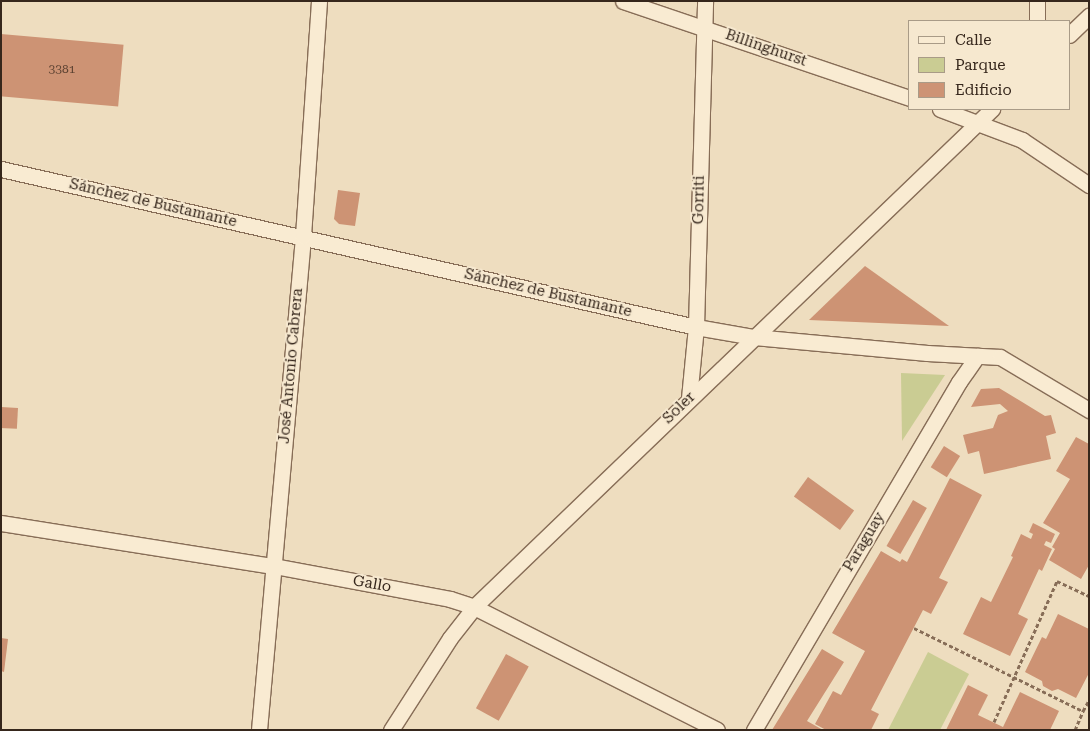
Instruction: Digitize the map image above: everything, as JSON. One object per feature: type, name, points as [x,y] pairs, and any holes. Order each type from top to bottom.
[{"type":"street","name":"José Antonio Cabrera","points":[[259,730],[303,236],[319,1]]},
{"type":"street","name":"Billinghurst","points":[[623,1],[908,98]]},
{"type":"street","name":"Gorriti","points":[[689,398],[696,327],[705,1]]},
{"type":"street","points":[[1037,1],[1037,20]]},
{"type":"street","points":[[1070,34],[1089,16]]},
{"type":"street","points":[[943,110],[1022,140],[1089,185]]},
{"type":"street","name":"Soler","points":[[391,730],[450,638],[474,607],[689,398],[991,110]]},
{"type":"street","name":"Sánchez de Bustamante","points":[[1,169],[303,236],[696,327],[754,337],[927,354],[1000,357],[1089,410]]},
{"type":"street","name":"Paraguay","points":[[754,730],[959,382],[977,356]]},
{"type":"street","name":"Gallo","points":[[1,523],[274,566],[450,599],[474,607],[717,730]]},
{"type":"path","points":[[994,722],[1057,582],[1089,596]]},
{"type":"path","points":[[914,628],[1084,711]]},
{"type":"path","points":[[1077,729],[1089,700]]},
{"type":"green space","points":[[901,373],[945,375],[902,441]]},
{"type":"green space","points":[[928,652],[969,674],[940,730],[888,730]]},
{"type":"building","points":[[1,34],[124,45],[118,106],[1,96]]},
{"type":"building","points":[[338,190],[360,193],[355,226],[339,224],[334,219]]},
{"type":"building","points":[[865,266],[949,326],[809,320]]},
{"type":"building","points":[[999,388],[1045,416],[1051,415],[1056,433],[1046,436],[1051,459],[984,474],[979,451],[968,454],[963,435],[993,428],[998,415],[1008,411],[1000,404],[971,407],[981,389]]},
{"type":"building","points":[[1,407],[18,408],[17,429],[1,428]]},
{"type":"building","points":[[1076,437],[1089,444],[1089,565],[1081,579],[1049,560],[1055,549],[1052,547],[1060,533],[1043,523],[1070,479],[1056,471]]},
{"type":"building","points":[[944,446],[960,456],[947,477],[931,467]]},
{"type":"building","points":[[808,477],[854,511],[840,530],[794,496]]},
{"type":"building","points":[[950,478],[982,495],[939,578],[948,582],[931,614],[923,610],[871,710],[879,714],[871,730],[826,730],[815,724],[833,691],[841,695],[865,651],[832,633],[881,551],[900,562],[902,559],[907,562]]},
{"type":"building","points":[[913,500],[927,508],[900,554],[887,546]]},
{"type":"building","points":[[1033,523],[1055,534],[1051,543],[1046,541],[1044,545],[1052,549],[1042,571],[1039,569],[1018,614],[1028,619],[1010,656],[963,634],[981,597],[991,602],[1013,557],[1011,556],[1021,534],[1031,539],[1033,534],[1029,532]]},
{"type":"building","points":[[1058,614],[1089,629],[1089,673],[1076,698],[1058,689],[1052,691],[1043,686],[1042,681],[1025,672],[1042,637],[1046,639]]},
{"type":"building","points":[[1,638],[8,639],[4,672],[1,671]]},
{"type":"building","points":[[822,649],[844,662],[807,721],[823,730],[772,730]]},
{"type":"building","points":[[506,654],[529,667],[499,721],[476,708]]},
{"type":"building","points":[[968,685],[988,695],[978,715],[1003,727],[1020,692],[1059,711],[1050,730],[946,730]]}]
